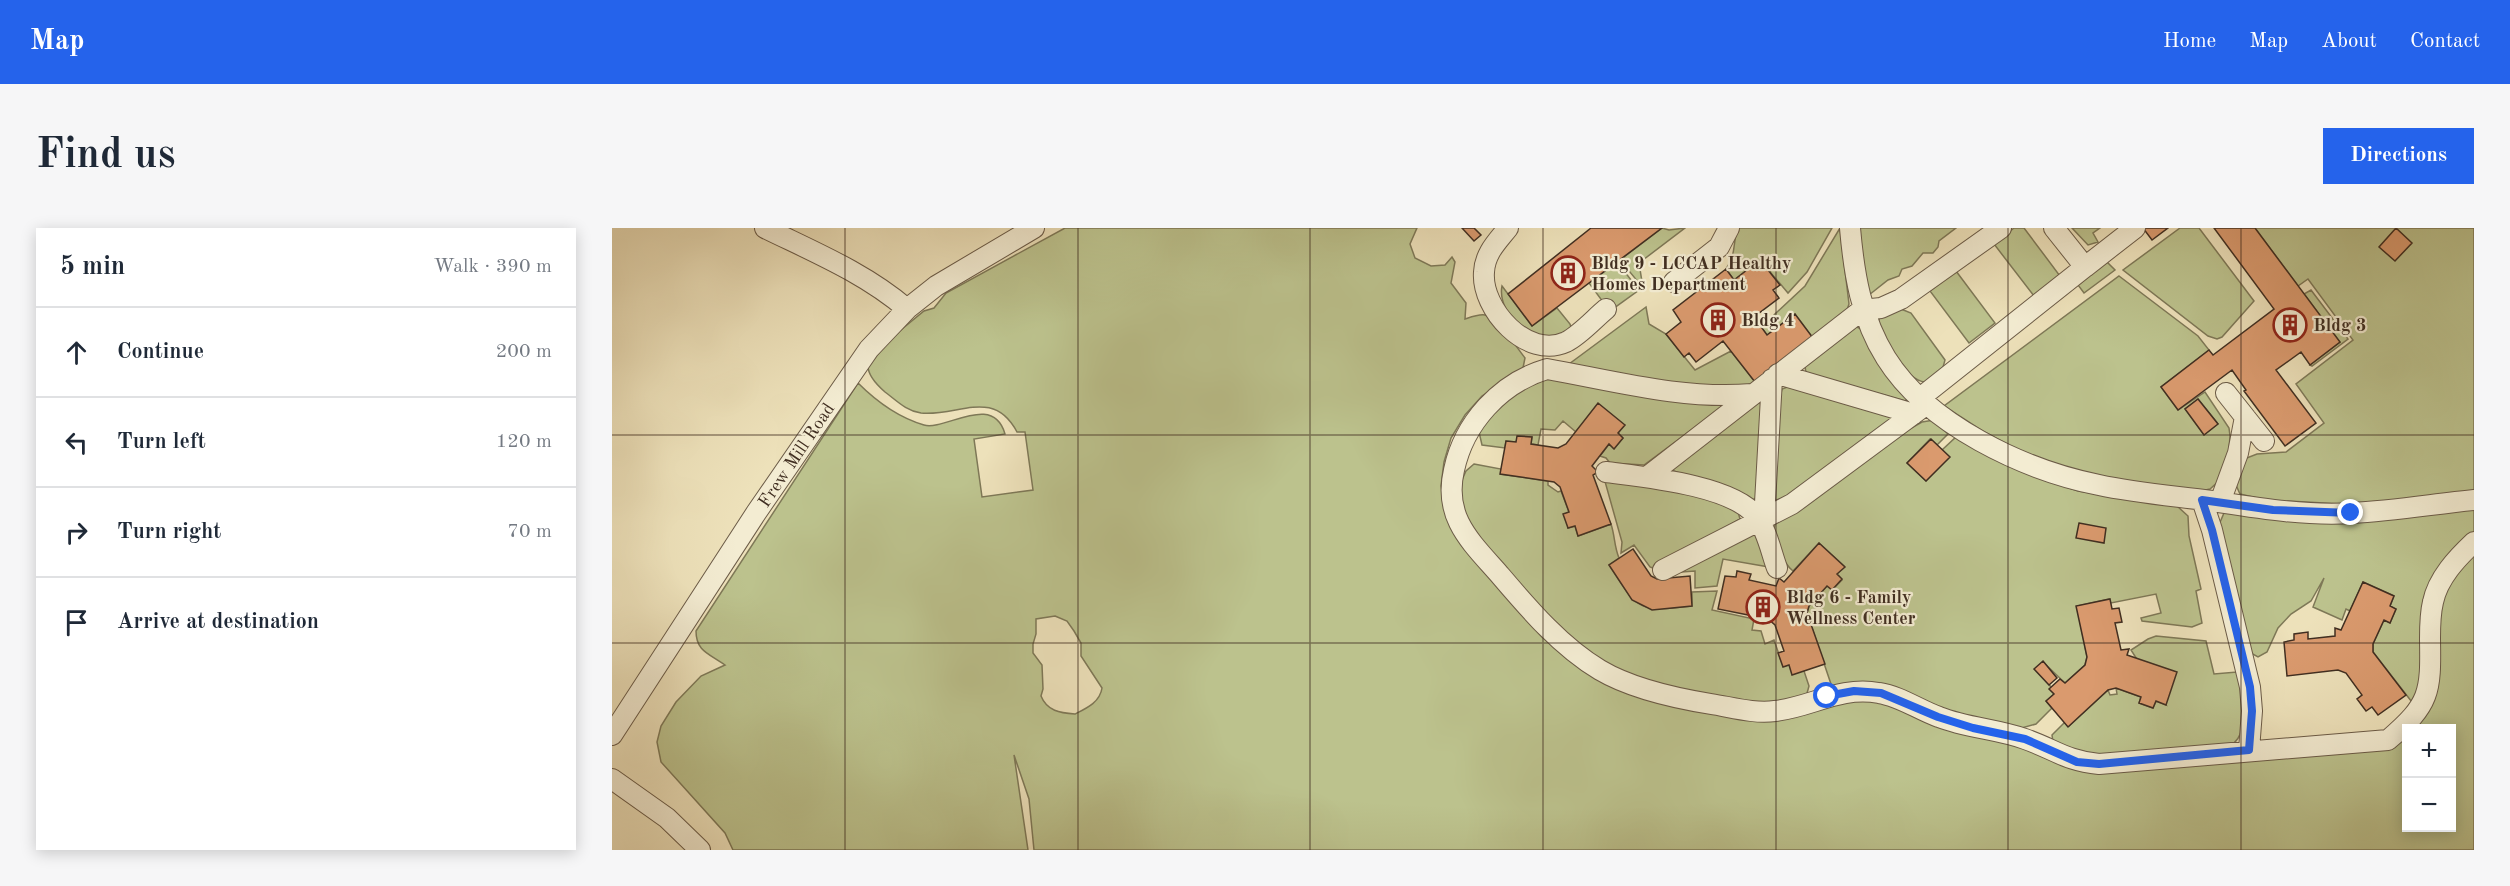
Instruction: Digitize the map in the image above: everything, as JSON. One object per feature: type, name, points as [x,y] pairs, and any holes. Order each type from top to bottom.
[{"type":"street","points":[[765,228],[861,275],[885,290],[907,309]]},
{"type":"street","name":"Frew Mill Road","points":[[612,735],[750,521],[854,370],[886,329],[907,309],[958,271],[1034,228]]},
{"type":"street","points":[[1508,228],[1488,253],[1484,274],[1490,302],[1512,331],[1531,343],[1544,346],[1566,342],[1606,309]]},
{"type":"street","points":[[1674,282],[1719,247],[1729,228]]},
{"type":"street","points":[[1850,228],[1853,263],[1863,310],[1887,358],[1920,405]]},
{"type":"street","points":[[1647,477],[1863,310],[1881,308],[1901,299],[2001,228]]},
{"type":"street","points":[[2054,228],[2085,267]]},
{"type":"street","points":[[1663,570],[1792,504],[1920,405],[2135,228]]},
{"type":"street","points":[[1752,394],[1734,396],[1692,393],[1547,369],[1532,373],[1504,391],[1477,416],[1458,450],[1449,487],[1458,525],[1507,584],[1544,623],[1582,658],[1602,672],[1662,694],[1758,711],[1775,711],[1854,691],[1881,693],[1938,717],[1973,728],[2025,739],[2077,762],[2099,764],[2388,740],[2409,723],[2421,709],[2428,694],[2431,677],[2430,624],[2433,602],[2445,575],[2474,542]]},
{"type":"street","points":[[1775,377],[1920,405],[2014,458],[2063,476],[2100,486],[2273,510],[2351,513],[2474,500]]},
{"type":"street","points":[[1758,520],[1765,502],[1775,377]]},
{"type":"street","points":[[2226,393],[2264,441]]},
{"type":"street","points":[[2245,417],[2238,453],[2211,501],[2212,530],[2250,687],[2252,711],[2249,750]]},
{"type":"street","points":[[1606,472],[1699,486],[1738,503],[1755,514],[1778,568]]},
{"type":"street","points":[[612,779],[667,818],[700,850]]},
{"type":"green space","points":[[1065,228],[1417,228],[1410,244],[1415,258],[1431,266],[1445,265],[1452,257],[1455,262],[1451,283],[1466,303],[1465,319],[1480,315],[1490,317],[1501,327],[1525,358],[1523,368],[1482,396],[1465,415],[1451,438],[1444,462],[1441,486],[1445,507],[1485,572],[1542,637],[1571,660],[1685,708],[1862,696],[1998,738],[2064,764],[2402,734],[2402,832],[2456,832],[2456,724],[2413,724],[2439,598],[2474,547],[2474,850],[1034,850],[1029,799],[1014,755],[1028,850],[733,850],[725,833],[661,762],[657,742],[661,726],[676,702],[701,676],[725,665],[701,648],[696,631],[858,383],[889,408],[924,425],[944,423],[980,414],[990,416],[999,422],[1005,434],[974,439],[982,497],[1033,490],[1025,432],[1017,432],[1008,418],[986,407],[935,413],[916,412],[885,392],[871,377],[868,366],[891,338],[924,311],[934,308],[946,293]],"holes":[[[1055,616],[1067,621],[1081,643],[1081,656],[1102,688],[1096,701],[1075,714],[1050,708],[1044,701],[1041,696],[1042,665],[1033,653],[1036,619]]]},
{"type":"green space","points":[[1662,228],[1669,230],[1685,228],[1639,263],[1643,288],[1620,260]]},
{"type":"green space","points":[[1738,228],[1832,228],[1807,272],[1788,293],[1760,260],[1734,280],[1726,269],[1732,258]]},
{"type":"green space","points":[[1840,228],[1849,304],[1847,310],[1813,338],[1795,314],[1767,335],[1761,327],[1805,286]]},
{"type":"green space","points":[[1857,228],[1956,228],[1939,241],[1933,253],[1923,253],[1912,266],[1902,269],[1899,276],[1888,280],[1869,295]]},
{"type":"green space","points":[[2014,228],[2024,228],[2060,276],[2034,296],[1994,244]]},
{"type":"green space","points":[[2072,228],[2100,228],[2093,233],[2098,242],[2088,245]]},
{"type":"green space","points":[[2180,228],[2199,228],[2254,301],[2222,337],[2217,339],[2208,336],[2123,270]]},
{"type":"green space","points":[[2255,228],[2474,228],[2474,492],[2467,497],[2342,504],[2288,501],[2283,504],[2240,494],[2236,485],[2244,459],[2257,454],[2286,452],[2324,423],[2296,384],[2353,340],[2308,279],[2298,286]]},
{"type":"green space","points":[[1617,262],[1639,290],[1614,308],[1603,302],[1589,283]]},
{"type":"green space","points":[[2107,262],[2115,270],[2084,293],[2078,285]]},
{"type":"green space","points":[[1956,271],[1995,323],[1969,343],[1930,291]]},
{"type":"green space","points":[[2119,276],[2198,336],[2209,350],[2161,387],[2178,410],[2205,392],[2229,428],[2228,463],[2220,480],[2210,489],[2201,491],[2132,482],[2069,470],[2014,448],[1944,406]],"holes":[[[2198,399],[2218,424],[2204,435],[2185,409]]]},
{"type":"green space","points":[[1502,286],[1532,326],[1557,308],[1572,330],[1556,341],[1521,328],[1506,309],[1501,292]]},
{"type":"green space","points":[[2311,290],[2348,339],[2312,366],[2310,365],[2340,342],[2304,294]]},
{"type":"green space","points":[[1646,307],[1649,324],[1666,334],[1695,370],[1731,351],[1755,382],[1741,386],[1693,386],[1565,367]]},
{"type":"green space","points":[[1901,309],[1911,313],[1945,360],[1942,371],[1925,382],[1917,380],[1903,367],[1890,348],[1878,322],[1880,317]]},
{"type":"green space","points":[[1855,326],[1861,329],[1873,351],[1907,399],[1905,401],[1806,373],[1805,366]]},
{"type":"green space","points":[[1549,377],[1729,402],[1644,465],[1610,463],[1606,458],[1600,456],[1609,444],[1614,449],[1623,438],[1618,433],[1624,425],[1576,432],[1563,421],[1555,430],[1541,429],[1538,445],[1531,444],[1532,437],[1518,436],[1516,442],[1506,441],[1505,448],[1482,445],[1479,432],[1508,393]]},
{"type":"green space","points":[[1790,386],[1897,418],[1783,499],[1774,500],[1779,401],[1782,389]]},
{"type":"green space","points":[[1756,400],[1762,401],[1756,498],[1751,501],[1674,471],[1673,469]]},
{"type":"green space","points":[[1934,420],[1948,434],[1937,445],[1930,439],[1907,463],[1926,481],[1949,457],[1942,450],[1956,437],[2052,482],[2078,491],[2177,506],[2188,516],[2189,536],[2201,589],[2196,591],[2202,623],[2192,627],[2142,621],[2141,618],[2161,613],[2156,594],[2111,603],[2109,599],[2077,606],[2087,657],[2085,665],[2065,683],[2043,662],[2035,669],[2051,687],[2054,694],[2046,701],[2052,708],[2036,724],[2018,729],[1832,687],[1807,613],[1809,606],[1827,586],[1832,590],[1842,580],[1837,574],[1844,566],[1819,543],[1793,571],[1785,562],[1779,549],[1775,536],[1775,524],[1906,431],[1922,422]]},
{"type":"green space","points":[[1474,464],[1501,469],[1501,474],[1548,481],[1548,485],[1558,492],[1561,491],[1569,512],[1568,528],[1575,526],[1578,536],[1611,524],[1619,558],[1609,565],[1627,592],[1641,605],[1660,609],[1692,606],[1692,592],[1717,591],[1712,610],[1754,619],[1752,630],[1761,631],[1765,644],[1774,640],[1783,666],[1789,665],[1804,671],[1809,686],[1806,697],[1767,706],[1633,680],[1581,650],[1490,556],[1463,511],[1461,482],[1466,471]]},
{"type":"green space","points":[[1604,478],[1693,491],[1738,512],[1740,519],[1655,569],[1650,567],[1634,545],[1621,553],[1622,542]]},
{"type":"green space","points":[[2474,505],[2474,537],[2446,566],[2427,674],[2415,706],[2373,652],[2373,644],[2384,620],[2390,623],[2396,609],[2390,606],[2394,596],[2363,582],[2350,611],[2346,609],[2342,620],[2313,607],[2324,578],[2311,601],[2291,614],[2278,628],[2267,652],[2258,657],[2249,652],[2218,527],[2224,513]]},
{"type":"green space","points":[[1755,534],[1769,567],[1723,559],[1717,586],[1695,588],[1695,571],[1681,572],[1742,538]]},
{"type":"green space","points":[[2156,636],[2206,641],[2214,674],[2237,672],[2243,700],[2244,720],[2239,737],[2233,744],[2092,759],[2053,742],[2052,735],[2065,722],[2069,726],[2108,690],[2110,695],[2117,694],[2116,688],[2141,697],[2139,703],[2153,708],[2156,701],[2166,705],[2131,650]]},
{"type":"building","points":[[1462,228],[1474,228],[1481,235],[1474,241]]},
{"type":"building","name":"Bldg 9 - LCCAP Healthy Homes Department","points":[[1591,228],[1662,228],[1532,326],[1508,294]]},
{"type":"building","points":[[2143,228],[2168,228],[2152,240]]},
{"type":"building","name":"Bldg 3","points":[[2214,228],[2255,228],[2340,342],[2310,365],[2301,352],[2276,370],[2316,423],[2285,446],[2244,391],[2246,390],[2232,370],[2178,410],[2161,387],[2209,350],[2213,355],[2274,309]]},
{"type":"building","points":[[2396,228],[2412,243],[2395,261],[2379,247]]},
{"type":"building","name":"Bldg 4","points":[[1760,260],[1780,285],[1773,290],[1779,298],[1754,317],[1767,335],[1795,314],[1813,338],[1755,382],[1723,341],[1696,362],[1689,353],[1684,357],[1666,334],[1681,322],[1673,310],[1726,269],[1734,280]]},
{"type":"building","points":[[2198,399],[2218,424],[2204,435],[2185,409]]},
{"type":"building","points":[[1598,403],[1625,425],[1618,433],[1623,438],[1614,449],[1609,444],[1592,466],[1598,472],[1593,475],[1611,524],[1578,536],[1575,526],[1568,528],[1563,514],[1569,512],[1560,487],[1554,482],[1500,474],[1506,441],[1516,442],[1517,436],[1532,437],[1531,444],[1558,448],[1566,444]]},
{"type":"building","points":[[1931,439],[1950,457],[1926,481],[1907,463]]},
{"type":"building","points":[[2079,523],[2106,528],[2104,543],[2076,538]]},
{"type":"building","name":"Bldg 6 - Family Wellness Center","points":[[1819,543],[1845,567],[1837,574],[1842,579],[1832,590],[1827,586],[1809,606],[1807,613],[1825,664],[1792,675],[1789,665],[1783,667],[1778,653],[1784,651],[1775,625],[1768,619],[1718,609],[1725,576],[1736,577],[1737,571],[1751,574],[1749,580],[1776,586],[1779,578],[1784,582]]},
{"type":"building","points":[[1633,549],[1651,576],[1657,579],[1690,576],[1692,606],[1652,610],[1632,600],[1609,565]]},
{"type":"building","points":[[2363,582],[2394,596],[2390,606],[2396,609],[2390,623],[2384,620],[2373,644],[2373,652],[2406,695],[2378,715],[2372,707],[2366,711],[2357,699],[2362,695],[2346,673],[2338,670],[2287,676],[2284,642],[2294,640],[2294,634],[2308,632],[2308,639],[2335,636],[2335,628],[2341,630]]},
{"type":"building","points":[[2110,599],[2112,609],[2119,608],[2122,622],[2115,623],[2121,650],[2129,649],[2127,655],[2177,672],[2166,705],[2156,701],[2153,708],[2139,703],[2141,697],[2116,688],[2108,690],[2068,727],[2046,701],[2054,694],[2049,689],[2060,679],[2065,683],[2085,665],[2087,657],[2076,606]]},
{"type":"building","points":[[2043,661],[2057,678],[2049,685],[2034,669]]},
{"type":"place","name":"Bldg 9 - LCCAP Healthy Homes Department","points":[[1568,273]]},
{"type":"place","name":"Bldg 4","points":[[1718,320]]},
{"type":"place","name":"Bldg 3","points":[[2290,325]]},
{"type":"place","name":"Bldg 6 - Family Wellness Center","points":[[1763,607]]},
{"type":"route","points":[[1827,696],[1854,691],[1881,693],[1938,717],[1973,728],[2025,739],[2077,762],[2099,764],[2249,750],[2252,711],[2250,687],[2212,530],[2202,500],[2273,510],[2351,513]]}]
